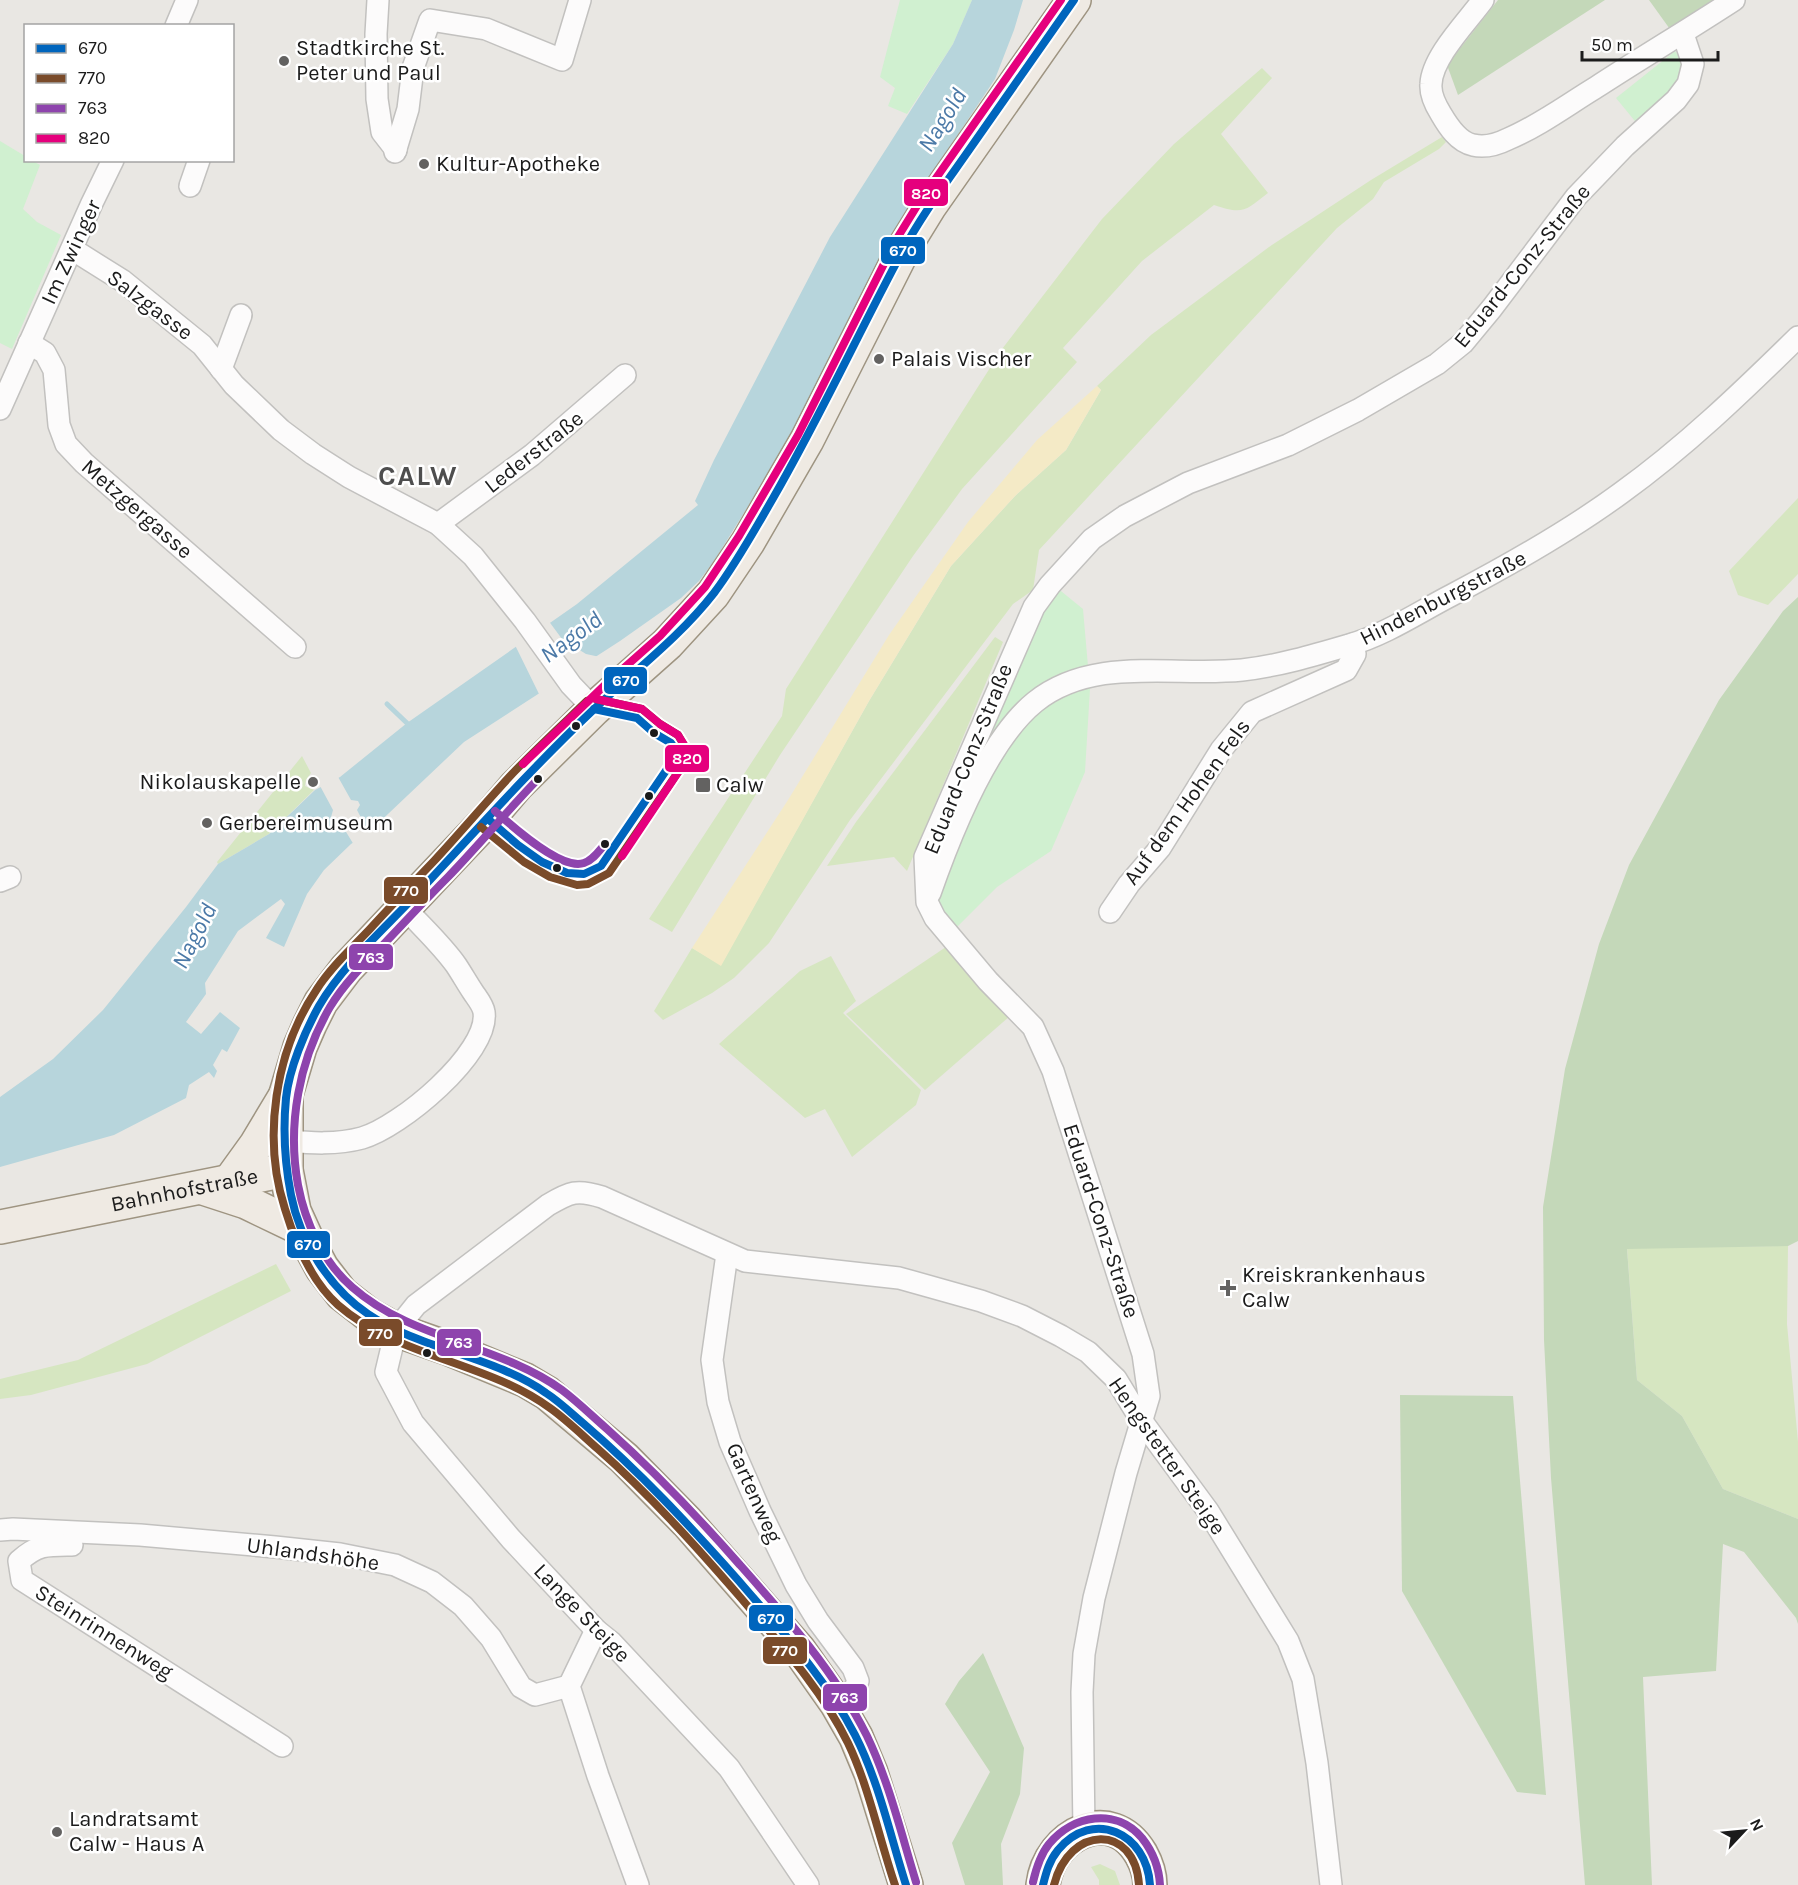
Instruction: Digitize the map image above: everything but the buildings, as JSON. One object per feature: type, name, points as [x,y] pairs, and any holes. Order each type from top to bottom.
[{"type":"main road","points":[[300,1228],[215,1184],[256,1145],[286,1094],[300,1047],[321,1002],[346,969],[488,819],[516,786],[594,709],[667,644],[713,594],[748,542],[807,440],[905,246],[929,207],[1074,0]]},
{"type":"main road","points":[[286,1094],[285,1156],[290,1196],[300,1228],[322,1268],[342,1294],[369,1315],[396,1330],[450,1349],[525,1380],[547,1392],[624,1458],[715,1552],[799,1650],[837,1704],[856,1737],[871,1773],[906,1885]]},
{"type":"main road","name":"Bahnhofstraße","points":[[0,1227],[215,1184],[285,1156]]},
{"type":"main road","points":[[1044,1885],[1052,1857],[1062,1845],[1084,1830],[1105,1828],[1122,1834],[1136,1846],[1145,1861],[1150,1885]]},
{"type":"street","points":[[178,24],[187,0]]},
{"type":"street","points":[[378,0],[377,99],[382,132],[396,151],[408,110],[413,68],[430,20],[486,29],[562,60],[580,0]]},
{"type":"street","points":[[1483,0],[1435,66],[1430,86],[1438,109],[1449,127],[1456,136],[1472,145],[1491,145],[1511,138],[1683,34],[1734,0]]},
{"type":"street","name":"Eduard-Conz-Straße","points":[[1084,1830],[1082,1692],[1084,1654],[1094,1598],[1149,1396],[1143,1354],[1053,1071],[1033,1027],[988,981],[935,918],[927,902],[925,857],[1029,616],[1050,585],[1092,539],[1125,516],[1188,483],[1288,445],[1358,410],[1437,364],[1463,343],[1576,197],[1625,146],[1676,100],[1688,84],[1693,64],[1683,34]]},
{"type":"street","name":"Im Zwinger","points":[[0,409],[112,162]]},
{"type":"street","points":[[190,186],[198,162]]},
{"type":"street","name":"Salzgasse","points":[[72,249],[123,281],[202,345],[234,385],[281,430],[349,477],[438,524],[473,556],[525,621],[568,681],[594,709]]},
{"type":"street","points":[[221,369],[241,315]]},
{"type":"street","name":"Hindenburgstraße","points":[[927,902],[948,844],[991,757],[1014,722],[1036,701],[1083,677],[1126,671],[1242,669],[1293,660],[1353,644],[1382,632],[1530,553],[1621,494],[1666,459],[1798,337]]},
{"type":"street","name":"Metzgergasse","points":[[28,343],[45,353],[54,370],[60,425],[66,444],[84,463],[295,646]]},
{"type":"street","name":"Lederstraße","points":[[438,524],[532,455],[625,375]]},
{"type":"street","name":"Auf dem Hohen Fels","points":[[1110,912],[1129,884],[1160,848],[1221,750],[1252,711],[1346,670],[1355,654],[1353,644]]},
{"type":"street","points":[[285,1156],[363,1137],[384,1128],[414,1109],[456,1070],[476,1042],[484,1023],[484,1009],[456,965],[404,907]]},
{"type":"street","name":"Hengstetter Steige","points":[[396,1330],[416,1305],[548,1205],[568,1193],[584,1191],[745,1261],[899,1278],[981,1301],[1022,1316],[1088,1352],[1116,1379],[1141,1420],[1208,1511],[1288,1641],[1303,1679],[1317,1763],[1331,1885]]},
{"type":"street","name":"Gartenweg","points":[[727,1254],[712,1360],[718,1402],[730,1442],[796,1586],[818,1621],[854,1668],[858,1680],[853,1692],[837,1704]]},
{"type":"street","name":"Lange Steige","points":[[396,1330],[386,1372],[413,1423],[511,1539],[729,1768],[808,1885]]},
{"type":"street","name":"Uhlandshöhe","points":[[0,1530],[140,1535],[340,1554],[395,1565],[432,1582],[463,1606],[491,1638],[521,1687],[535,1695],[569,1686]]},
{"type":"street","name":"Steinrinnenweg","points":[[140,1535],[130,1545],[45,1545],[33,1549],[19,1561],[22,1580],[282,1746]]},
{"type":"street","points":[[596,1630],[569,1686],[598,1776],[638,1885]]},
{"type":"green space","points":[[900,0],[972,0],[953,44],[907,114],[888,106],[895,88],[880,77]]},
{"type":"green space","points":[[1498,0],[1605,0],[1458,95],[1447,65]]},
{"type":"green space","points":[[1649,0],[1719,0],[1672,32]]},
{"type":"green space","points":[[1675,51],[1684,62],[1681,81],[1639,126],[1616,98]]},
{"type":"green space","points":[[1262,68],[1272,78],[1221,134],[1268,193],[1243,210],[1231,210],[1214,205],[1142,261],[1063,348],[1077,362],[962,489],[913,556],[780,755],[672,932],[649,919],[782,716],[786,689],[1002,349],[1102,219],[1174,144]]},
{"type":"green space","points":[[1442,137],[1446,142],[1439,149],[1384,182],[1373,199],[1337,228],[1039,550],[1033,590],[1013,604],[850,820],[769,943],[734,978],[663,1020],[654,1011],[692,948],[721,965],[869,701],[951,566],[1015,496],[1066,450],[1101,390],[1097,386],[1151,335],[1269,247],[1371,180]]},
{"type":"green space","points":[[0,141],[24,155],[24,162],[35,162],[40,165],[23,209],[37,222],[61,235],[12,349],[0,343]]},
{"type":"green space","points":[[1798,498],[1798,574],[1768,605],[1738,595],[1729,571]]},
{"type":"green space","points":[[1056,587],[1083,609],[1090,689],[1085,772],[1051,851],[997,887],[956,928],[932,902],[980,751],[1035,615]]},
{"type":"green space","points":[[1798,597],[1798,1241],[1788,1246],[1627,1249],[1637,1380],[1682,1416],[1723,1489],[1798,1519],[1798,1624],[1796,1618],[1744,1552],[1723,1544],[1716,1671],[1643,1677],[1652,1885],[1585,1885],[1551,1478],[1544,1340],[1543,1207],[1565,1069],[1599,944],[1629,865],[1719,700],[1783,611]]},
{"type":"green space","points":[[995,637],[1003,642],[907,871],[894,857],[827,866],[856,822]]},
{"type":"green space","points":[[302,756],[311,773],[305,786],[314,790],[269,834],[218,864],[217,862]]},
{"type":"green space","points":[[946,947],[1010,1016],[925,1090],[846,1014]]},
{"type":"green space","points":[[831,956],[856,1001],[843,1013],[921,1090],[916,1105],[852,1157],[825,1109],[805,1118],[719,1044],[800,971]]},
{"type":"green space","points":[[1788,1246],[1787,1324],[1798,1442],[1798,1519],[1723,1489],[1682,1416],[1637,1380],[1627,1248]]},
{"type":"green space","points":[[276,1264],[291,1291],[147,1364],[31,1395],[0,1399],[0,1379],[78,1360]]},
{"type":"green space","points":[[1400,1395],[1513,1396],[1546,1795],[1517,1792],[1402,1591]]},
{"type":"green space","points":[[983,1653],[1024,1748],[1020,1794],[1001,1844],[1003,1885],[965,1885],[952,1843],[990,1772],[945,1704],[959,1681]]},
{"type":"green space","points":[[1100,1864],[1115,1871],[1120,1885],[1099,1885],[1099,1880],[1091,1867]]},
{"type":"sand","points":[[1097,386],[1101,390],[1066,450],[1015,496],[951,566],[869,701],[721,966],[692,948],[788,800],[889,635],[968,522],[1037,440]]},
{"type":"water","name":"Nagold","points":[[972,0],[1023,0],[995,79],[901,220],[785,447],[714,561],[699,581],[681,598],[620,641],[464,742],[369,832],[351,844],[324,870],[307,894],[284,947],[266,938],[285,904],[281,899],[238,931],[205,983],[206,994],[186,1022],[201,1034],[220,1012],[240,1028],[227,1052],[222,1049],[213,1065],[217,1071],[214,1078],[209,1072],[189,1085],[186,1098],[114,1135],[0,1167],[0,1097],[53,1059],[103,1010],[218,864],[269,834],[315,790],[340,777],[407,723],[577,604],[698,505],[695,501],[714,460],[830,237],[953,44]]},
{"type":"pier","points":[[548,620],[562,639],[586,654],[600,657],[540,696],[514,643]]},
{"type":"pier","points":[[337,775],[351,800],[358,801],[360,805],[357,810],[370,835],[354,845],[340,822],[330,821],[333,810],[319,784]]},
{"type":"waterway","points":[[387,704],[410,726]]},
{"type":"transit line","name":"820","points":[[523,764],[607,683],[660,636],[705,587],[739,536],[798,435],[896,240],[920,201],[1061,0]]},
{"type":"transit line","name":"670","points":[[906,1885],[871,1771],[843,1714],[816,1673],[786,1635],[683,1519],[625,1461],[551,1397],[526,1380],[504,1370],[389,1326],[354,1303],[329,1277],[309,1246],[295,1212],[285,1146],[286,1098],[298,1050],[319,1006],[339,976],[546,756],[686,625],[722,582],[789,469],[917,226],[1074,0]]},
{"type":"transit line","name":"770","points":[[481,827],[524,862],[550,877],[577,885],[588,884],[609,873],[687,759],[688,752],[678,735],[642,709],[596,699]]},
{"type":"transit line","name":"820","points":[[596,699],[642,709],[678,735],[688,751],[687,759],[622,856]]},
{"type":"transit line","name":"770","points":[[587,701],[513,773],[335,966],[317,989],[291,1040],[282,1067],[277,1096],[274,1153],[285,1209],[294,1235],[312,1273],[338,1305],[362,1323],[388,1337],[498,1380],[525,1392],[550,1408],[617,1466],[706,1558],[770,1631],[812,1685],[837,1723],[862,1777],[895,1885]]},
{"type":"transit line","name":"670","points":[[488,819],[542,862],[567,873],[584,874],[601,866],[678,753],[671,743],[654,733],[637,718],[594,709]]},
{"type":"transit line","name":"763","points":[[538,779],[341,990],[319,1027],[303,1071],[295,1116],[295,1162],[305,1213],[332,1266],[352,1287],[376,1305],[401,1319],[511,1362],[562,1390],[642,1461],[708,1529],[809,1646],[854,1712],[882,1771],[916,1882]]},
{"type":"transit line","name":"763","points":[[495,811],[537,846],[574,864],[587,862],[605,844]]},
{"type":"transit line","name":"763","points":[[1033,1882],[1037,1867],[1049,1844],[1070,1826],[1095,1818],[1120,1822],[1132,1828],[1142,1838],[1155,1860],[1160,1885]]},
{"type":"transit line","name":"670","points":[[1043,1885],[1050,1863],[1058,1850],[1072,1837],[1087,1830],[1102,1829],[1116,1832],[1129,1840],[1147,1867],[1150,1885]]},
{"type":"transit line","name":"770","points":[[1054,1885],[1062,1865],[1073,1851],[1086,1842],[1101,1839],[1114,1842],[1126,1850],[1135,1865],[1139,1885]]},
{"type":"place","name":"Stadtkirche St. Peter und Paul","points":[[284,61]]},
{"type":"place","name":"Kultur-Apotheke","points":[[424,164]]},
{"type":"place","name":"Palais Vischer","points":[[879,359]]},
{"type":"place","name":"Nikolauskapelle","points":[[313,782]]},
{"type":"place","name":"Calw","points":[[703,785]]},
{"type":"place","name":"Gerbereimuseum","points":[[207,823]]},
{"type":"place","name":"Kreiskrankenhaus Calw","points":[[1228,1288]]},
{"type":"place","name":"Landratsamt Calw - Haus A","points":[[57,1832]]},
{"type":"district","name":"CALW","points":[[418,475]]}]
